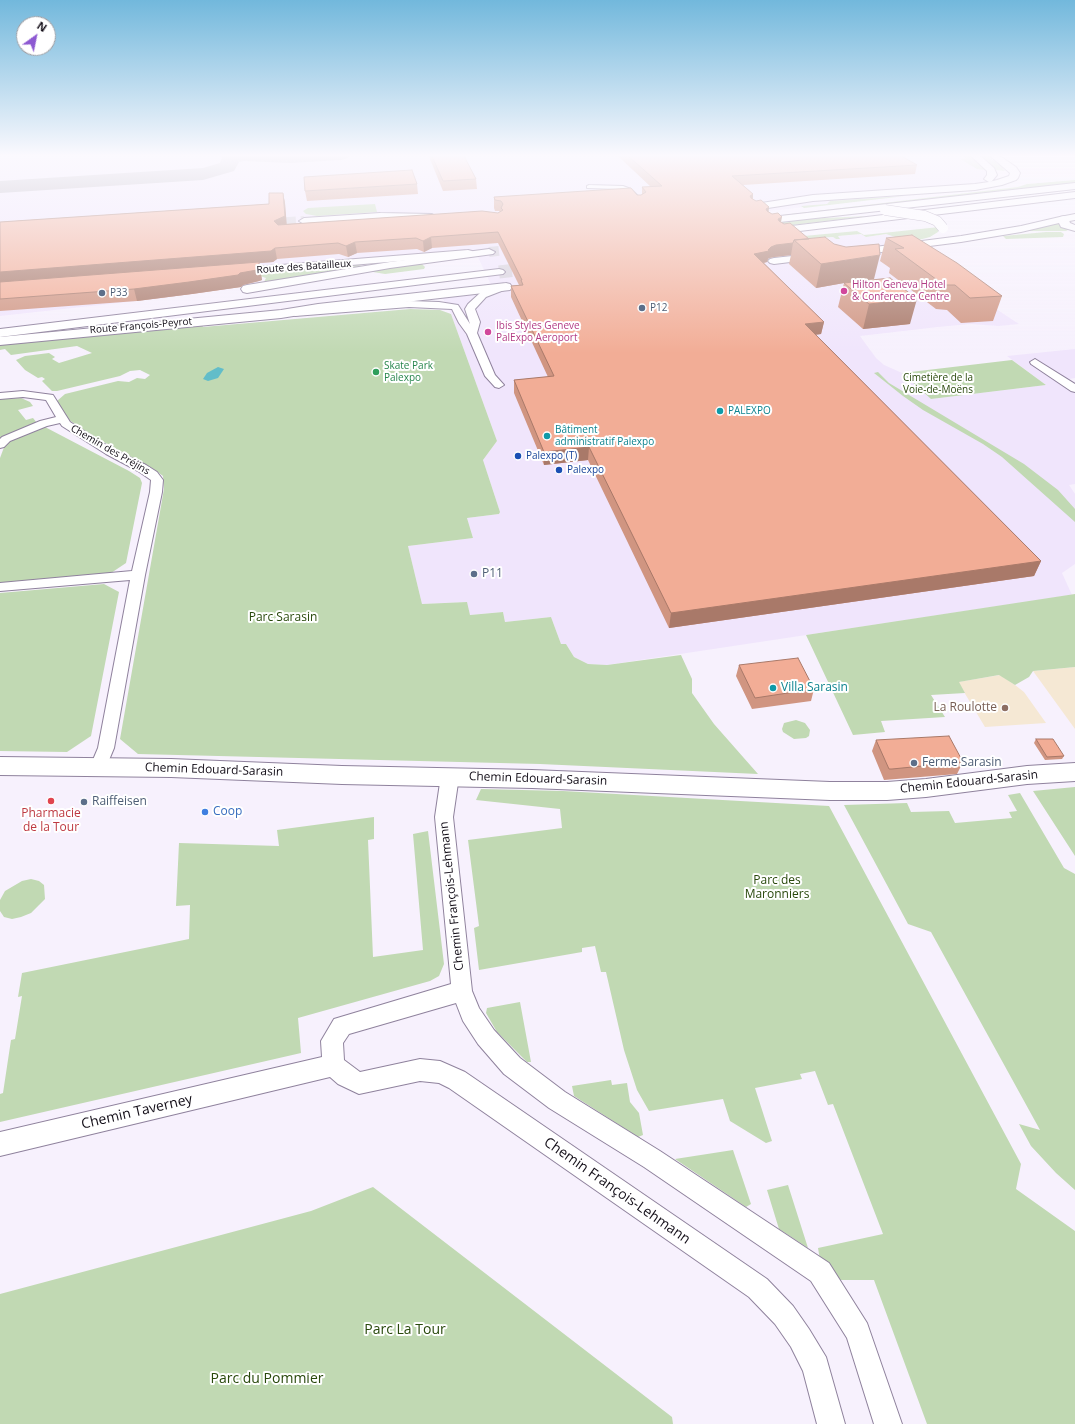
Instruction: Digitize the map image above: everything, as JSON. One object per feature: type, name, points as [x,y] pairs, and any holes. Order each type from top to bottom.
[{"type":"main road","points":[[302,225],[341,220]]},
{"type":"main road","points":[[874,220],[786,233],[900,220]]},
{"type":"main road","points":[[897,246],[932,238],[942,233],[943,228],[936,220]]},
{"type":"main road","points":[[961,239],[1020,229],[1058,220]]},
{"type":"main road","points":[[1064,220],[1065,225],[1075,228]]},
{"type":"main road","points":[[840,254],[897,246],[1028,232],[1054,231],[1075,233]]},
{"type":"main road","points":[[774,261],[827,255]]},
{"type":"main road","points":[[232,291],[424,260]]},
{"type":"main road","points":[[359,263],[424,260],[494,263]]},
{"type":"main road","name":"Route des Batailleux","points":[[222,273],[359,263],[494,263]]},
{"type":"main road","points":[[0,322],[218,299],[494,263]]},
{"type":"main road","points":[[0,333],[494,263]]},
{"type":"main road","name":"Route François-Peyrot","points":[[0,340],[281,314],[318,308],[504,288]]},
{"type":"main road","points":[[87,312],[189,298]]},
{"type":"main road","name":"Chemin Edouard-Sarasin","points":[[0,766],[98,767],[342,775],[450,776],[830,791],[887,791],[926,788],[1027,775],[1075,772]]},
{"type":"street","name":"Route François-Peyrot","points":[[472,332],[475,322],[470,309],[471,306],[484,295],[504,288]]},
{"type":"street","name":"Route François-Peyrot","points":[[281,314],[409,304],[444,305],[455,307],[464,323],[472,332],[490,376],[499,385]]},
{"type":"street","points":[[1035,362],[1075,389]]},
{"type":"street","name":"Chemin des Préjins","points":[[0,396],[23,394],[49,397],[66,424],[110,452],[142,468],[153,475],[157,480],[156,492],[138,575],[106,748],[98,767]]},
{"type":"street","name":"Chemin des Préjins","points":[[0,444],[44,423],[62,419]]},
{"type":"street","points":[[0,587],[138,575]]},
{"type":"street","name":"Chemin François-Lehmann","points":[[450,776],[444,817],[462,991],[470,1014],[474,1020],[486,1037],[512,1066],[557,1100],[652,1159],[820,1272],[858,1332],[888,1424]]},
{"type":"street","points":[[333,1065],[332,1041],[342,1026],[462,991]]},
{"type":"street","name":"Chemin François-Lehmann","points":[[333,1065],[346,1076],[359,1082],[420,1070],[440,1072],[457,1080],[758,1288],[784,1315],[800,1338],[816,1367],[831,1424]]},
{"type":"street","name":"Chemin Taverney","points":[[0,1144],[333,1065]]},
{"type":"shaded area","points":[[0,220],[772,220],[795,239],[833,237],[839,239],[838,236],[861,234],[866,237],[886,234],[895,236],[901,240],[910,252],[1019,324],[999,326],[970,324],[860,336],[876,358],[884,365],[902,373],[931,399],[1046,385],[1007,356],[1075,349],[1075,378],[1069,379],[1075,383],[1075,484],[1069,485],[1075,494],[1075,564],[1062,573],[1072,595],[607,665],[588,664],[574,657],[566,644],[561,644],[551,617],[505,622],[503,612],[470,615],[466,602],[422,604],[408,546],[473,538],[467,518],[499,514],[500,512],[483,460],[497,441],[451,314],[442,297],[494,291],[475,251],[249,269],[260,281],[250,285],[164,298],[0,316]]},
{"type":"shaded area","points":[[1075,667],[1075,729],[1033,671]]},
{"type":"shaded area","name":"La Roulotte","points":[[1000,675],[1024,692],[1046,723],[985,727],[958,682]]},
{"type":"green space","points":[[791,220],[832,220],[780,226],[776,223]]},
{"type":"green space","points":[[1057,223],[1070,229],[1066,231],[1022,231]]},
{"type":"green space","points":[[939,227],[938,232],[930,237],[911,242],[886,234],[866,237],[861,234],[838,236],[840,239],[833,237],[795,239],[793,237],[857,231],[864,235]]},
{"type":"green space","points":[[1061,232],[1064,234],[1063,237],[1006,239],[1003,236]]},
{"type":"green space","points":[[421,263],[425,267],[424,269],[385,274],[367,271]]},
{"type":"green space","points":[[362,266],[264,282],[266,278],[251,273]]},
{"type":"green space","name":"Parc Sarasin","points":[[410,309],[440,310],[451,314],[497,441],[483,460],[500,512],[499,514],[467,518],[473,538],[408,546],[422,604],[467,602],[470,615],[503,612],[505,622],[551,617],[561,644],[566,644],[574,657],[588,664],[607,665],[681,655],[692,679],[692,693],[714,724],[758,774],[540,764],[138,754],[120,739],[164,489],[163,476],[152,468],[96,438],[69,420],[57,401],[65,394],[118,381],[129,382],[137,378],[145,379],[150,375],[140,370],[130,371],[120,376],[52,391],[42,381],[45,379],[42,377],[38,378],[25,370],[16,360],[25,356],[49,353],[55,357],[52,359],[59,363],[92,353],[77,346],[11,355],[5,349],[0,350],[0,343],[202,325],[203,327]]},
{"type":"green space","name":"Cimetière de la Voie-de-Moëns","points":[[1012,360],[1046,385],[931,399],[902,373]]},
{"type":"green space","points":[[878,372],[889,383],[1024,464],[1058,490],[1075,509],[1075,522],[1002,457],[983,444],[923,410],[874,373]]},
{"type":"green space","points":[[21,398],[30,402],[33,406],[18,410],[26,420],[33,418],[37,423],[0,438],[0,399]]},
{"type":"green space","points":[[45,427],[140,478],[142,483],[126,563],[111,573],[0,583],[0,458],[6,442]]},
{"type":"green space","points":[[104,584],[119,592],[91,736],[67,752],[0,751],[0,593]]},
{"type":"green space","points":[[1075,594],[1075,667],[1033,671],[1029,677],[1015,685],[999,675],[959,682],[965,693],[931,695],[945,717],[881,721],[885,732],[853,735],[806,635]]},
{"type":"green space","points":[[796,720],[805,723],[810,730],[809,736],[806,738],[794,739],[783,732],[782,729],[784,723]]},
{"type":"green space","points":[[1075,787],[1075,856],[1033,791]]},
{"type":"green space","name":"Parc des Maronniers","points":[[481,789],[563,791],[829,806],[1021,1164],[1016,1189],[1075,1231],[1075,1424],[927,1424],[874,1280],[840,1280],[820,1260],[818,1248],[883,1234],[833,1104],[828,1105],[815,1071],[800,1074],[802,1079],[755,1088],[772,1141],[766,1143],[730,1121],[723,1099],[649,1111],[637,1090],[624,1050],[606,972],[601,972],[595,946],[582,948],[582,952],[479,970],[474,928],[479,926],[468,840],[562,828],[560,809],[476,800]]},
{"type":"green space","points":[[1020,793],[1064,868],[1075,874],[1075,1190],[1056,1173],[1031,1146],[1019,1124],[1040,1130],[931,932],[908,924],[844,805],[907,803],[911,812],[949,811],[955,823],[1012,818],[1009,812],[1017,811],[1008,795]]},
{"type":"green space","points":[[374,817],[374,839],[368,840],[373,957],[423,950],[413,834],[428,831],[444,964],[439,976],[430,981],[298,1018],[301,1053],[0,1122],[0,1094],[3,1093],[11,1040],[15,1039],[22,996],[18,997],[22,973],[189,939],[190,905],[176,906],[179,843],[279,846],[277,830]]},
{"type":"green space","points":[[31,879],[39,881],[44,885],[45,899],[31,913],[12,919],[4,917],[0,911],[0,900],[5,891],[22,881]]},
{"type":"green space","points":[[520,1002],[531,1062],[527,1062],[497,1032],[486,1013],[487,1008]]},
{"type":"green space","points":[[611,1080],[612,1085],[627,1083],[630,1102],[639,1113],[643,1135],[638,1137],[574,1096],[572,1086]]},
{"type":"green space","points":[[733,1150],[751,1204],[746,1207],[675,1159]]},
{"type":"green space","points":[[788,1185],[808,1248],[779,1229],[767,1190]]},
{"type":"green space","points":[[373,1187],[672,1417],[673,1424],[0,1424],[0,1294],[311,1211]]},
{"type":"water","points":[[218,367],[224,369],[218,378],[208,381],[203,379],[207,373]]},
{"type":"building","name":"PALEXPO","points":[[23,220],[275,220],[274,221],[278,225],[344,220],[779,220],[784,224],[790,223],[809,239],[794,240],[793,243],[776,245],[771,247],[768,250],[769,251],[754,254],[824,322],[805,324],[1041,561],[671,613],[589,447],[544,452],[514,380],[554,376],[511,286],[523,285],[522,280],[498,232],[431,237],[423,241],[416,238],[355,242],[346,246],[338,243],[275,248],[271,251],[0,272],[0,222]]},
{"type":"building","points":[[912,235],[957,263],[1002,296],[970,298],[955,285],[944,285],[895,249],[904,248],[886,238]]},
{"type":"building","points":[[825,237],[834,244],[846,247],[879,244],[880,255],[821,264],[794,240]]},
{"type":"building","points":[[259,262],[259,268],[257,270],[240,273],[238,275],[189,282],[134,289],[0,299],[0,282]]},
{"type":"building","points":[[890,278],[917,299],[869,304],[844,283]]},
{"type":"building","points":[[798,658],[814,689],[755,698],[739,665]]},
{"type":"building","points":[[949,736],[963,762],[892,769],[889,769],[876,740]]},
{"type":"building","name":"Ferme Sarasin","points":[[1036,739],[1053,739],[1064,756],[1047,757]]},
{"type":"tunnel","points":[[256,224],[304,221]]},
{"type":"tunnel","points":[[489,252],[532,247]]},
{"type":"tunnel","points":[[499,272],[541,267]]},
{"type":"place","name":"Hilton Geneva Hotel & Conference Centre","points":[[844,291]]},
{"type":"place","name":"P33","points":[[102,293]]},
{"type":"place","name":"P12","points":[[642,308]]},
{"type":"place","name":"Ibis Styles Geneve PalExpo Aeroport","points":[[488,332]]},
{"type":"place","name":"Skate Park Palexpo","points":[[376,372]]},
{"type":"place","name":"PALEXPO","points":[[720,411]]},
{"type":"place","name":"Bâtiment administratif Palexpo","points":[[547,436]]},
{"type":"place","name":"Palexpo (T)","points":[[518,456]]},
{"type":"place","name":"Palexpo","points":[[559,470]]},
{"type":"place","name":"P11","points":[[474,574]]},
{"type":"place","name":"Villa Sarasin","points":[[773,688]]},
{"type":"place","name":"La Roulotte","points":[[1005,708]]},
{"type":"place","name":"Ferme Sarasin","points":[[914,763]]},
{"type":"place","name":"Pharmacie de la Tour","points":[[51,801]]},
{"type":"place","name":"Raiffeisen","points":[[84,802]]},
{"type":"place","name":"Coop","points":[[205,812]]},
{"type":"park label","name":"Parc La Tour","points":[[405,1330]]},
{"type":"park label","name":"Parc du Pommier","points":[[267,1379]]}]
